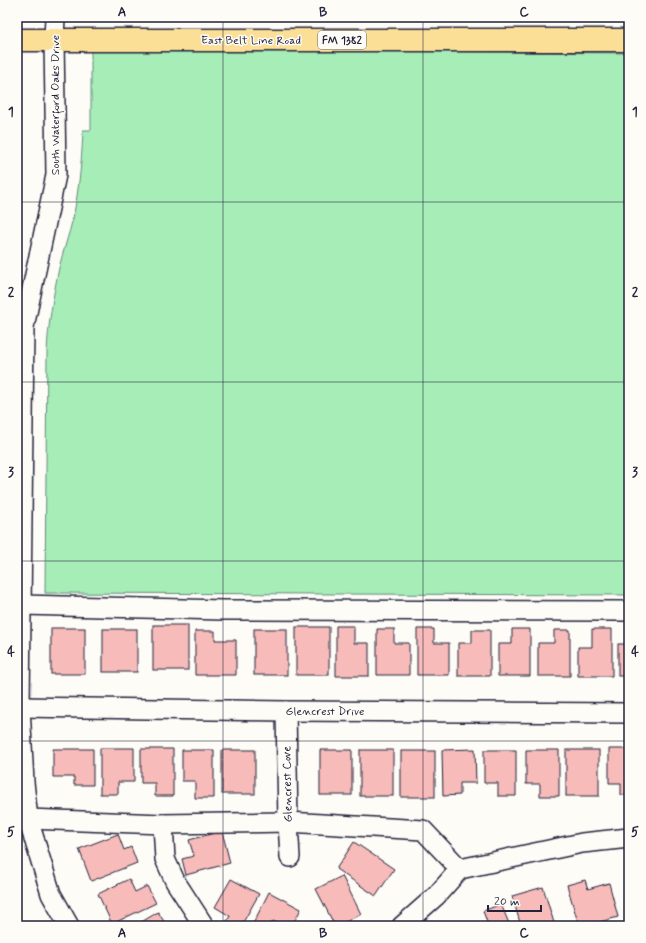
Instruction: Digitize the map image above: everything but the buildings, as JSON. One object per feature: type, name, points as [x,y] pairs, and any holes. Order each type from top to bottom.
[{"type":"main road","name":"East Belt Line Road","points":[[17,40],[629,40]]},
{"type":"street","name":"South Waterford Oaks Drive","points":[[55,17],[56,175],[24,327],[20,378],[19,716],[22,821],[65,925]]},
{"type":"street","points":[[20,613],[223,610],[629,611]]},
{"type":"street","name":"Glencrest Drive","points":[[19,716],[286,711],[629,713]]},
{"type":"street","name":"Glencrest Cove","points":[[286,711],[290,857]]},
{"type":"street","points":[[22,821],[163,824],[288,822],[423,830],[460,869]]},
{"type":"street","points":[[163,824],[165,859],[175,882],[204,926]]},
{"type":"street","points":[[402,926],[436,896],[460,869],[582,843],[629,838]]},
{"type":"green space","points":[[91,49],[629,53],[629,595],[45,593],[48,332],[59,268],[75,207],[80,174],[83,130],[91,130]]}]
